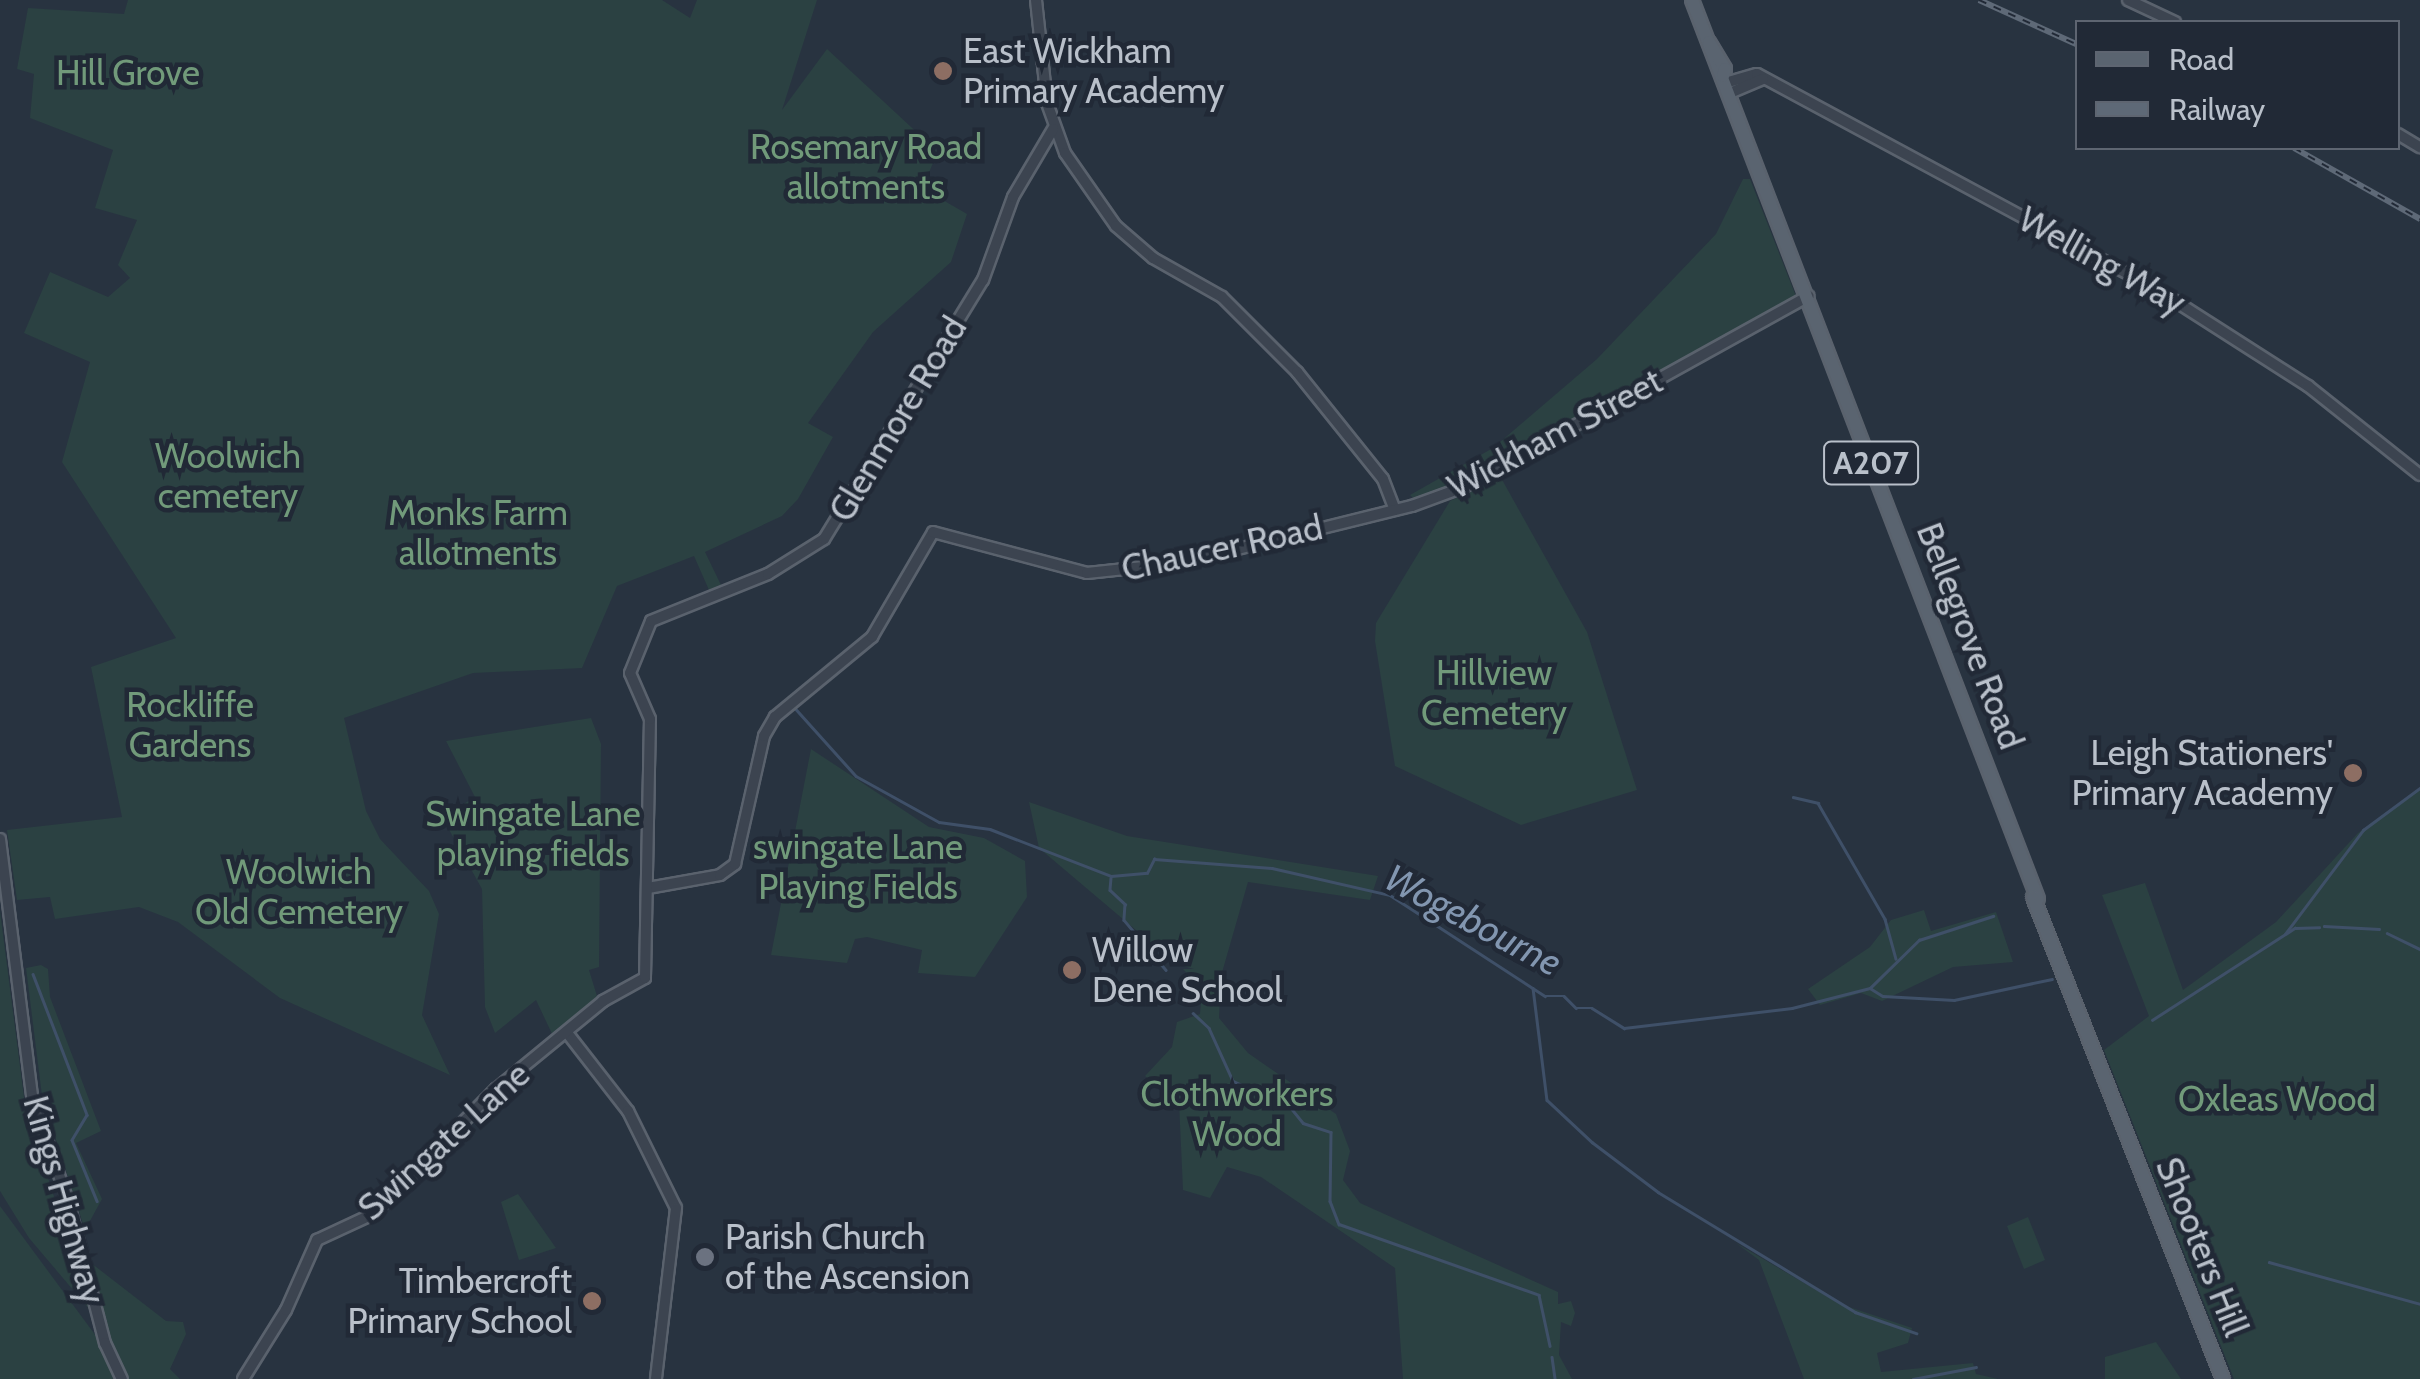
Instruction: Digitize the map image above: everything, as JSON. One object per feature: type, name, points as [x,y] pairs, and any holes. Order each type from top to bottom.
[{"type":"main road","name":"Bellegrove Road","points":[[1692,0],[1709,42],[1726,69],[1726,84],[2063,968]]},
{"type":"main road","name":"Shooters Hill","points":[[2063,968],[2223,1379]]},
{"type":"street","points":[[1036,0],[1052,129],[1116,226],[1153,258],[1222,296],[1297,372],[1383,478],[1395,510]]},
{"type":"street","points":[[2128,0],[2171,20]]},
{"type":"street","name":"Welling Way","points":[[1726,84],[1764,79],[2202,315],[2318,393],[2420,476]]},
{"type":"street","name":"Glenmore Road","points":[[648,888],[650,719],[630,674],[652,621],[768,574],[824,539],[984,280],[1013,198],[1052,129]]},
{"type":"street","name":"Wickham Street","points":[[1395,510],[1464,488],[1810,296]]},
{"type":"street","name":"Chaucer Road","points":[[648,888],[720,875],[735,864],[764,736],[795,697],[839,670],[872,637],[933,532],[1087,574],[1181,563],[1395,510]]},
{"type":"street","name":"Kings Highway","points":[[0,839],[32,1096],[70,1204],[105,1343],[122,1379]]},
{"type":"street","name":"Swingate Lane","points":[[243,1379],[286,1310],[317,1240],[374,1214],[468,1115],[604,1001],[646,978],[648,888]]},
{"type":"street","points":[[568,1034],[628,1111],[674,1201],[674,1233],[656,1379]]},
{"type":"green space","points":[[128,0],[662,0],[690,18],[697,0],[817,0],[782,110],[827,49],[938,152],[922,188],[967,214],[951,262],[873,332],[808,423],[833,437],[798,499],[782,516],[705,552],[721,585],[709,590],[694,556],[617,586],[582,668],[473,673],[344,718],[366,811],[380,839],[429,891],[439,914],[422,1015],[450,1075],[280,998],[178,922],[139,907],[55,919],[50,897],[17,900],[7,830],[122,817],[91,667],[176,638],[62,462],[90,362],[24,333],[50,272],[108,297],[130,278],[118,265],[137,220],[95,208],[113,150],[30,118],[34,74],[17,69],[28,8],[124,14]]},
{"type":"green space","points":[[1743,179],[1750,179],[1797,299],[1459,484],[1414,499],[1410,495],[1493,448],[1597,359],[1716,234]]},
{"type":"green space","name":"Hillview Cemetery","points":[[1500,476],[1587,632],[1637,790],[1521,825],[1395,766],[1375,641],[1376,623],[1450,501]]},
{"type":"green space","name":"Swingate Lane playing fields","points":[[591,718],[601,744],[599,967],[589,970],[597,996],[554,1038],[536,1000],[495,1033],[485,1007],[482,889],[442,817],[475,797],[446,741]]},
{"type":"green space","name":"swingate Lane Playing Fields","points":[[811,749],[929,827],[984,838],[1025,861],[1027,897],[975,977],[918,973],[922,950],[867,937],[855,939],[847,963],[771,955]]},
{"type":"green space","name":"Oxleas Wood","points":[[2420,788],[2420,1379],[2234,1379],[2104,1050],[2149,1016],[2102,895],[2145,883],[2183,990],[2276,922],[2358,833]]},
{"type":"green space","name":"Clothworkers Wood","points":[[1029,802],[1127,836],[1378,876],[1370,900],[1248,882],[1221,976],[1219,1018],[1248,1053],[1336,1114],[1350,1151],[1343,1180],[1360,1203],[1558,1292],[1558,1304],[1571,1301],[1575,1313],[1571,1326],[1561,1322],[1559,1355],[1572,1379],[1403,1379],[1395,1268],[1261,1177],[1227,1167],[1210,1198],[1183,1190],[1179,1102],[1145,1076],[1172,1047],[1177,1022],[1200,1014],[1202,989],[1183,969],[1194,969],[1176,964],[1039,848]]},
{"type":"green space","points":[[1924,910],[1931,931],[1996,912],[2013,962],[1953,967],[1882,1001],[1861,993],[1820,1005],[1808,989],[1870,947],[1891,920]]},
{"type":"green space","points":[[0,911],[25,1105],[90,1310],[29,1238],[0,1191]]},
{"type":"green space","points":[[41,965],[48,969],[50,997],[101,1131],[76,1143],[102,1199],[85,1230],[42,1096],[26,968]]},
{"type":"green space","points":[[518,1194],[556,1248],[519,1260],[501,1202]]},
{"type":"green space","points":[[0,1206],[96,1336],[107,1330],[91,1263],[166,1321],[183,1322],[186,1334],[170,1369],[180,1379],[0,1379]]},
{"type":"green space","points":[[2028,1217],[2045,1260],[2024,1269],[2007,1226]]},
{"type":"green space","points":[[1736,1243],[1840,1304],[1912,1328],[1908,1343],[1877,1353],[1881,1372],[1973,1363],[1976,1374],[1998,1379],[1804,1379],[1759,1260]]},
{"type":"green space","points":[[2156,1342],[2181,1379],[2105,1379],[2105,1357]]},
{"type":"waterway","name":"Wogebourne","points":[[795,708],[856,776],[939,822],[990,829],[1111,876],[1147,873],[1154,859],[1272,868],[1390,895],[1545,996],[1564,996],[1576,1008],[1592,1008],[1624,1028],[1792,1008],[1870,988],[1883,996],[1954,1000],[2052,979]]},
{"type":"waterway","points":[[2285,934],[2363,830],[2420,788]]},
{"type":"waterway","points":[[1793,797],[1818,803],[1885,919],[1896,959]]},
{"type":"waterway","points":[[1111,878],[1110,890],[1125,904],[1124,920],[1166,970]]},
{"type":"waterway","points":[[1870,988],[1919,940],[1993,916]]},
{"type":"waterway","name":"Wogebourne","points":[[2324,926],[2379,929]]},
{"type":"waterway","name":"Wogebourne","points":[[2152,1020],[2295,928],[2319,927]]},
{"type":"waterway","name":"Wogebourne","points":[[2387,933],[2420,949]]},
{"type":"waterway","points":[[33,974],[87,1115],[72,1140],[97,1201]]},
{"type":"waterway","points":[[1533,988],[1547,1100],[1592,1142],[1658,1192],[1855,1312],[1916,1333]]},
{"type":"waterway","points":[[1193,1013],[1209,1028],[1233,1081],[1291,1108],[1303,1123],[1331,1132],[1330,1201],[1339,1224],[1539,1295],[1550,1346]]},
{"type":"waterway","points":[[2269,1262],[2420,1304]]},
{"type":"waterway","points":[[1552,1357],[1555,1379]]},
{"type":"waterway","points":[[1913,1379],[1976,1367]]},
{"type":"railway","points":[[1979,0],[2075,44]]},
{"type":"railway","points":[[2298,150],[2420,219]]},
{"type":"place","name":"East Wickham Primary Academy","points":[[943,71]]},
{"type":"place","name":"Leigh Stationers' Primary Academy","points":[[2353,773]]},
{"type":"place","name":"Willow Dene School","points":[[1072,970]]},
{"type":"place","name":"Parish Church of the Ascension","points":[[705,1257]]},
{"type":"place","name":"Timbercroft Primary School","points":[[592,1301]]},
{"type":"park label","name":"Hill Grove","points":[[128,73]]},
{"type":"park label","name":"Rosemary Road allotments","points":[[866,167]]},
{"type":"park label","name":"Woolwich cemetery","points":[[228,476]]},
{"type":"park label","name":"Monks Farm allotments","points":[[478,533]]},
{"type":"park label","name":"Rockliffe Gardens","points":[[190,725]]},
{"type":"park label","name":"Woolwich Old Cemetery","points":[[299,892]]}]
